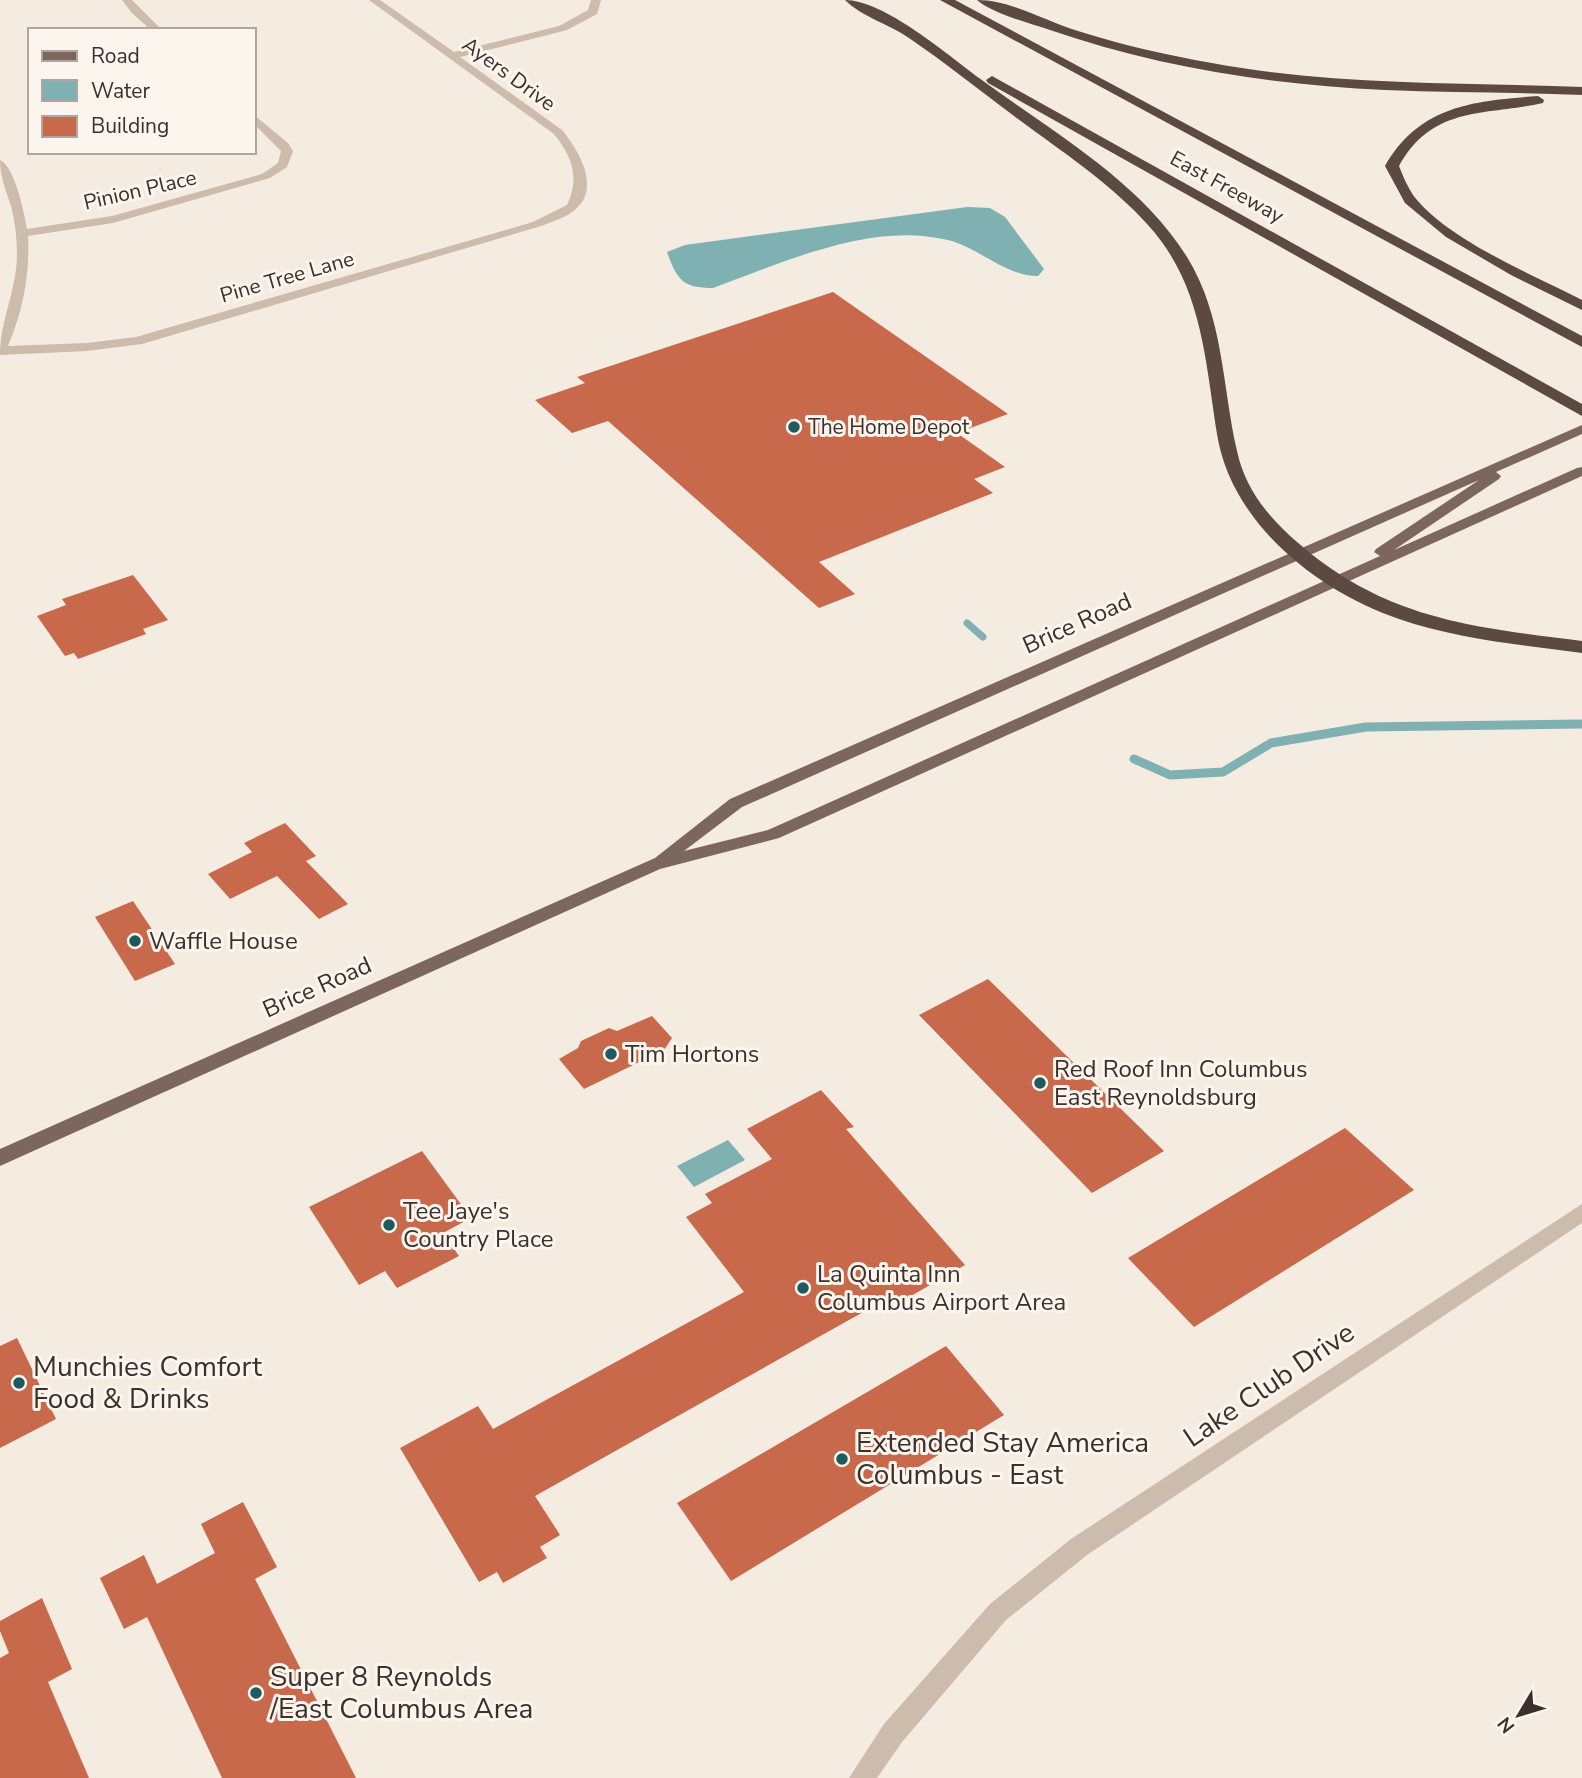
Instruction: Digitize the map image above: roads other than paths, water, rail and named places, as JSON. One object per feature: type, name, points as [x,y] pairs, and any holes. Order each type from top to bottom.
[{"type":"highway","name":"East Freeway","points":[[851,0],[1582,411]]},
{"type":"highway","name":"East Freeway","points":[[946,0],[1582,342]]},
{"type":"highway","points":[[983,0],[1057,28],[1115,45],[1231,70],[1360,85],[1582,91]]},
{"type":"highway","points":[[914,36],[1108,180],[1147,217],[1180,258],[1199,301],[1217,365],[1233,469],[1258,516],[1297,553],[1373,602],[1405,615],[1483,632],[1582,647]]},
{"type":"highway","points":[[1582,103],[1545,99],[1487,104],[1448,116],[1400,147],[1392,166],[1412,202],[1435,222],[1462,240],[1582,306]]},
{"type":"main road","name":"Brice Road","points":[[655,864],[736,803],[1582,429]]},
{"type":"main road","name":"Brice Road","points":[[1338,580],[1532,450]]},
{"type":"main road","name":"Brice Road","points":[[0,1158],[655,864],[773,834],[1577,473]]},
{"type":"street","points":[[127,0],[155,28]]},
{"type":"street","name":"Ayers Drive","points":[[374,0],[558,132],[573,149],[580,165],[581,185],[574,203]]},
{"type":"street","points":[[452,56],[572,24],[593,12],[596,0]]},
{"type":"street","name":"Pinion Place","points":[[21,233],[113,219],[266,176],[283,165],[287,151],[284,145],[256,120]]},
{"type":"street","points":[[0,163],[3,177],[19,209],[23,247],[19,296],[0,350]]},
{"type":"street","name":"Pine Tree Lane","points":[[0,350],[111,345],[157,335],[537,224],[559,214],[574,203]]},
{"type":"street","name":"Lake Club Drive","points":[[862,1778],[892,1733],[998,1612],[1079,1547],[1582,1212]]},
{"type":"water","points":[[967,207],[990,208],[1005,217],[1044,269],[1038,276],[1015,272],[948,240],[889,236],[829,247],[713,288],[703,288],[688,284],[678,276],[667,252],[685,245]]},
{"type":"water","points":[[728,1140],[745,1160],[694,1187],[677,1166]]},
{"type":"waterway","points":[[967,623],[983,637]]},
{"type":"waterway","points":[[1134,759],[1170,775],[1223,772],[1271,743],[1366,727],[1582,724]]},
{"type":"place","name":"The Home Depot","points":[[794,427]]},
{"type":"place","name":"Waffle House","points":[[135,941]]},
{"type":"place","name":"Tim Hortons","points":[[611,1054]]},
{"type":"place","name":"Red Roof Inn Columbus East Reynoldsburg","points":[[1040,1083]]},
{"type":"place","name":"Tee Jaye's Country Place","points":[[389,1225]]},
{"type":"place","name":"La Quinta Inn Columbus Airport Area","points":[[803,1288]]},
{"type":"place","name":"Munchies Comfort Food & Drinks","points":[[19,1383]]},
{"type":"place","name":"Extended Stay America Columbus - East","points":[[842,1459]]},
{"type":"place","name":"Super 8 Reynolds /East Columbus Area","points":[[256,1693]]}]
